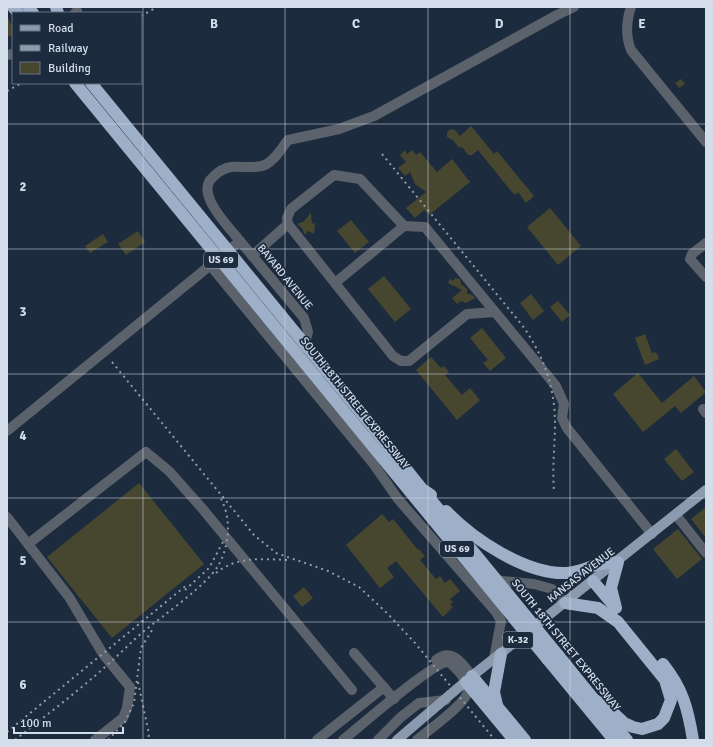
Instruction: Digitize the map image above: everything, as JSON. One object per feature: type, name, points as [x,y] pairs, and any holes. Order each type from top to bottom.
[{"type":"highway","name":"SOUTH 18TH STREET EXPRESSWAY","points":[[76,84],[553,657],[593,699],[627,740]]},
{"type":"highway","name":"SOUTH 18TH STREET EXPRESSWAY","points":[[92,84],[422,489],[553,657],[614,740]]},
{"type":"highway","points":[[422,489],[434,497],[458,524],[498,551],[520,562],[534,567],[565,573],[581,571],[597,564],[618,562],[611,588],[616,608]]},
{"type":"highway","points":[[593,581],[674,679],[686,703],[693,740]]},
{"type":"highway","points":[[564,603],[598,608],[618,622],[665,680],[671,700],[664,718],[658,724],[642,729],[624,723],[608,708],[593,699]]},
{"type":"highway","points":[[497,706],[494,692],[498,656]]},
{"type":"highway","points":[[469,679],[497,706],[525,740]]},
{"type":"highway","points":[[469,679],[514,740]]},
{"type":"highway","points":[[604,728],[608,740]]},
{"type":"main road","name":"KANSAS AVENUE","points":[[397,740],[469,679],[618,562],[706,490]]},
{"type":"street","name":"BAYARD AVENUE","points":[[564,603],[552,588],[534,584],[494,581],[304,346],[308,332],[304,318],[252,256],[210,202],[206,190],[209,180],[219,171],[230,167],[264,165],[273,160],[288,140],[339,129],[374,116],[574,7]]},
{"type":"street","points":[[631,7],[627,21],[627,40],[630,50],[706,142]]},
{"type":"street","points":[[404,226],[360,179],[334,175],[291,209],[287,218],[288,224],[393,356],[401,361],[409,361],[467,314],[495,312]]},
{"type":"street","points":[[252,256],[288,224]]},
{"type":"street","points":[[335,283],[404,226],[425,227],[561,394],[564,404],[562,418],[566,428],[652,534]]},
{"type":"street","points":[[7,431],[240,241]]},
{"type":"street","points":[[706,243],[692,254],[690,259],[706,277]]},
{"type":"street","points":[[210,265],[372,462],[398,499],[496,612],[501,621],[498,656]]},
{"type":"street","points":[[28,544],[146,452],[169,471],[196,501],[352,690]]},
{"type":"street","points":[[676,515],[706,553]]},
{"type":"street","points":[[7,518],[69,597],[103,654],[130,687],[127,708],[123,718],[102,738]]},
{"type":"street","points":[[354,653],[394,699]]},
{"type":"street","points":[[343,740],[412,684],[446,662],[469,679],[468,692],[463,701],[417,740]]},
{"type":"street","points":[[317,740],[384,687]]},
{"type":"street","points":[[378,740],[401,717],[419,703],[446,700]]},
{"type":"building","points":[[7,15],[12,27],[12,35],[7,37]]},
{"type":"building","points":[[681,79],[685,84],[679,88],[675,83]]},
{"type":"building","points":[[471,126],[494,154],[497,151],[534,196],[526,203],[518,192],[515,195],[511,191],[478,150],[472,155],[468,155],[463,148],[458,147],[454,141],[447,137],[447,133],[450,129],[455,130],[460,136]]},
{"type":"building","points":[[405,150],[407,154],[412,150],[416,155],[420,152],[437,172],[452,159],[470,182],[429,215],[424,210],[415,218],[406,208],[426,192],[415,184],[410,172],[405,176],[398,168],[406,162],[400,155]]},
{"type":"building","points":[[550,208],[581,246],[558,265],[527,227]]},
{"type":"building","points":[[311,213],[312,224],[315,223],[314,234],[308,231],[305,235],[302,228],[297,224],[303,222]]},
{"type":"building","points":[[351,220],[369,242],[355,253],[337,231]]},
{"type":"building","points":[[138,231],[145,242],[126,255],[118,244]]},
{"type":"building","points":[[103,234],[108,242],[90,253],[85,246]]},
{"type":"building","points":[[384,276],[411,309],[395,322],[368,289]]},
{"type":"building","points":[[455,278],[460,279],[461,284],[467,289],[467,294],[473,295],[475,298],[466,303],[461,301],[457,304],[452,298],[462,290],[448,283],[450,279],[453,281]]},
{"type":"building","points":[[531,294],[544,311],[533,320],[520,303]]},
{"type":"building","points":[[558,301],[570,315],[562,322],[550,307]]},
{"type":"building","points":[[482,328],[506,358],[490,371],[483,363],[488,360],[470,338]]},
{"type":"building","points":[[645,334],[652,353],[656,352],[659,359],[645,365],[635,338]]},
{"type":"building","points":[[431,357],[441,368],[444,366],[449,372],[445,375],[462,395],[470,388],[480,400],[457,420],[416,370]]},
{"type":"building","points":[[638,373],[662,403],[694,376],[706,392],[681,413],[675,406],[643,432],[613,394]]},
{"type":"building","points":[[676,449],[694,472],[682,481],[664,459]]},
{"type":"building","points":[[139,483],[204,564],[112,638],[47,557]]},
{"type":"building","points":[[706,507],[706,538],[691,519]]},
{"type":"building","points":[[382,514],[389,522],[393,519],[418,550],[419,549],[425,556],[420,560],[436,579],[440,576],[445,583],[450,579],[460,591],[450,599],[453,602],[450,604],[453,607],[443,617],[396,561],[387,568],[394,577],[380,588],[346,545]]},
{"type":"building","points":[[678,529],[702,559],[677,579],[653,549]]},
{"type":"building","points":[[304,587],[313,598],[302,607],[293,596]]},
{"type":"railway","points":[[142,15],[157,7]]},
{"type":"railway","points":[[7,91],[20,84]]},
{"type":"railway","points":[[382,154],[522,325],[536,347],[542,359],[553,397],[555,431],[553,474],[554,491]]},
{"type":"railway","points":[[112,362],[254,535],[276,553],[328,571],[359,587],[388,614],[415,643],[495,740]]},
{"type":"railway","points":[[15,740],[92,679],[139,635],[194,591],[212,574],[222,558],[227,542],[227,515],[221,499]]},
{"type":"railway","points":[[185,590],[209,568],[223,542]]},
{"type":"railway","points":[[216,573],[241,561],[259,559],[288,560]]},
{"type":"railway","points":[[7,732],[188,584]]},
{"type":"railway","points":[[108,740],[125,722],[134,703],[141,648],[154,627]]},
{"type":"railway","points":[[138,682],[149,734],[148,740]]}]
